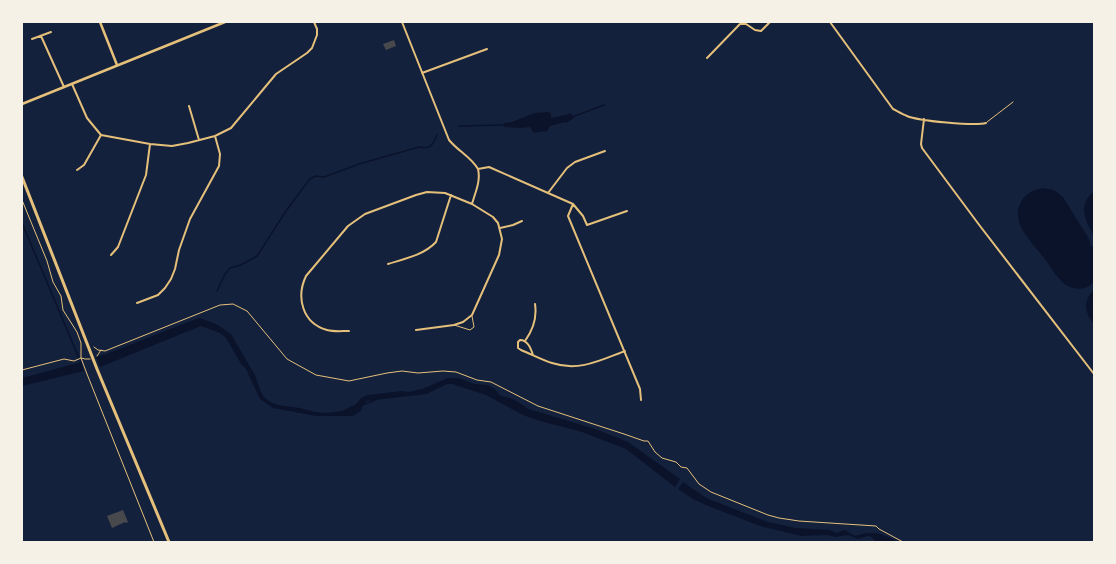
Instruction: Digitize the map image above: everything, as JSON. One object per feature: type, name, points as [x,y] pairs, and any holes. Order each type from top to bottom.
[{"type":"main road","points":[[100,22],[118,65]]},
{"type":"main road","points":[[22,104],[225,22]]},
{"type":"main road","points":[[22,177],[97,368],[169,542]]},
{"type":"street","points":[[72,84],[87,118],[101,135],[150,144],[179,145],[200,140],[215,136],[231,128],[276,74],[312,48],[317,35],[317,29],[314,22]]},
{"type":"street","points":[[402,22],[449,140],[473,162],[478,169],[478,183],[472,204]]},
{"type":"street","points":[[707,58],[740,24],[746,24],[755,30],[760,31],[770,22]]},
{"type":"street","points":[[830,22],[893,109],[908,116],[924,119],[976,125],[986,123]]},
{"type":"street","points":[[32,39],[51,32]]},
{"type":"street","points":[[42,36],[64,87]]},
{"type":"street","points":[[422,73],[487,49]]},
{"type":"street","points":[[189,106],[200,140]]},
{"type":"street","points":[[924,119],[922,148],[1094,374]]},
{"type":"street","points":[[77,170],[84,165],[101,135]]},
{"type":"street","points":[[137,303],[158,295],[165,288],[176,269],[179,250],[190,219],[219,166],[220,154],[215,136]]},
{"type":"street","points":[[111,255],[118,247],[146,175],[150,144]]},
{"type":"street","points":[[548,193],[567,168],[576,162],[605,151]]},
{"type":"street","points":[[478,169],[489,167],[573,204],[583,216],[587,225],[627,211]]},
{"type":"street","points":[[349,331],[334,331],[321,328],[306,314],[301,301],[301,290],[306,276],[348,226],[365,214],[422,193],[440,192],[472,204],[493,217],[500,228],[502,239],[499,255],[472,315],[463,322],[454,325],[416,330]]},
{"type":"street","points":[[388,264],[423,252],[436,242],[451,195]]},
{"type":"street","points":[[573,204],[568,216],[625,351],[640,389],[641,400]]},
{"type":"street","points":[[500,228],[522,221]]},
{"type":"street","points":[[525,341],[534,325],[537,312],[535,304]]},
{"type":"street","points":[[534,355],[525,341],[520,340],[518,342],[518,348],[551,363],[569,367],[594,364],[625,351]]},
{"type":"lane","points":[[986,123],[1013,102]]},
{"type":"lane","points":[[454,325],[470,330],[474,327],[472,315]]},
{"type":"path","points":[[22,200],[47,261],[53,282],[61,296],[63,310],[77,332],[81,344],[82,359],[87,374],[154,542]]},
{"type":"path","points":[[94,348],[105,351],[220,305],[233,304],[247,311],[287,359],[316,375],[349,381],[402,371],[418,373],[443,371],[456,372],[477,380],[491,382],[538,406],[644,441],[648,441],[655,452],[662,458],[676,462],[681,467],[687,468],[699,484],[723,497],[779,518],[799,521],[876,526],[903,542]]},
{"type":"path","points":[[22,370],[64,359],[75,361],[86,359],[93,357],[102,350]]},
{"type":"water","points":[[549,112],[551,114],[551,118],[571,113],[573,119],[566,123],[550,126],[547,131],[534,133],[530,127],[505,127],[503,125],[504,123],[512,122],[534,113]]},
{"type":"water","points":[[1043,188],[1054,190],[1063,197],[1089,239],[1091,246],[1094,248],[1094,282],[1088,286],[1082,288],[1071,288],[1064,284],[1023,231],[1018,216],[1018,208],[1026,195],[1037,189]]},
{"type":"water","points":[[1094,191],[1094,236],[1084,213],[1084,207]]},
{"type":"water","points":[[1094,290],[1094,324],[1087,311],[1086,303],[1090,294]]},
{"type":"water","points":[[200,318],[218,325],[231,334],[255,375],[264,397],[270,402],[278,405],[315,412],[326,413],[342,411],[356,404],[361,398],[368,395],[402,391],[408,392],[422,389],[448,378],[459,378],[474,384],[488,385],[496,390],[499,395],[513,399],[529,409],[595,429],[628,442],[680,479],[675,487],[626,449],[582,432],[523,415],[486,395],[452,384],[447,384],[427,394],[367,401],[362,407],[361,411],[353,416],[316,416],[273,408],[260,399],[246,369],[241,364],[226,338],[220,333],[201,326],[100,367],[96,357]]},
{"type":"water","points":[[81,362],[84,371],[22,386],[22,378]]},
{"type":"water","points":[[683,482],[706,498],[768,522],[796,528],[830,530],[836,533],[845,530],[855,536],[866,533],[877,533],[898,542],[876,542],[872,537],[868,536],[858,539],[848,535],[835,537],[827,535],[801,536],[760,526],[693,499],[678,489]]},
{"type":"building","points":[[394,40],[396,46],[386,50],[383,44]]},
{"type":"building","points":[[123,510],[128,522],[112,528],[107,516]]},
{"type":"waterway","points":[[572,117],[604,105]]},
{"type":"waterway","points":[[459,126],[504,125]]},
{"type":"waterway","points":[[217,291],[225,274],[230,268],[241,265],[257,256],[286,211],[310,179],[316,176],[327,176],[359,164],[419,147],[429,147],[433,144],[437,135]]},
{"type":"waterway","points":[[22,223],[81,363]]},
{"type":"waterway","points":[[363,405],[375,400]]}]
